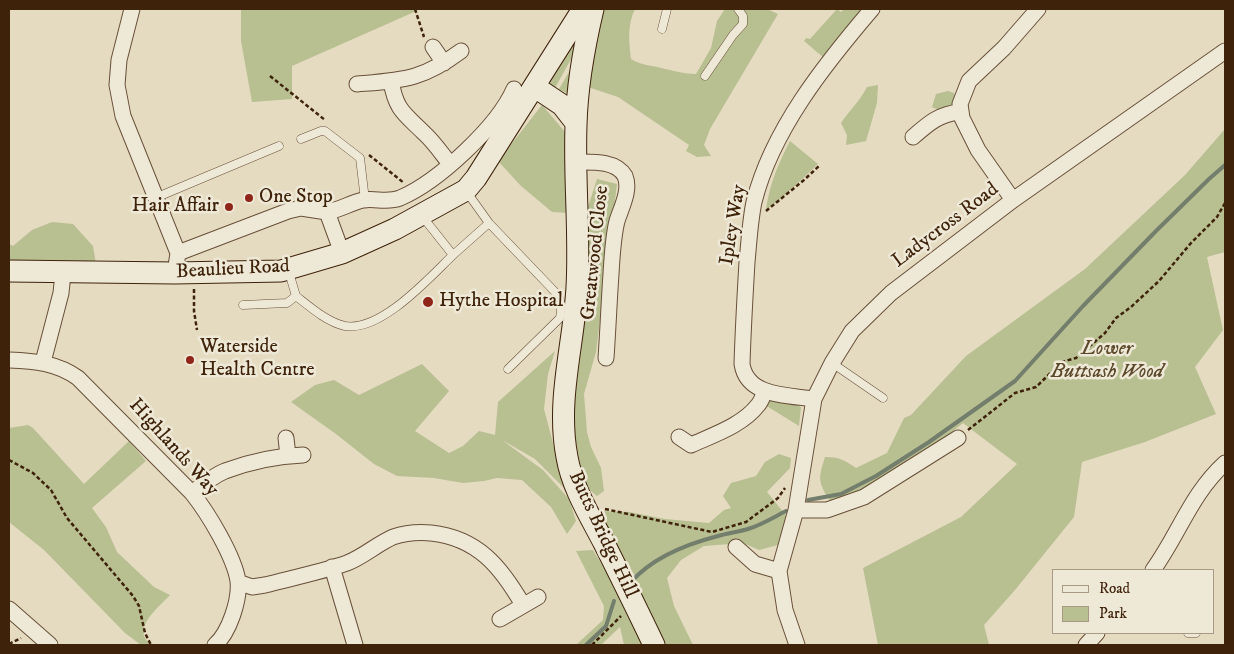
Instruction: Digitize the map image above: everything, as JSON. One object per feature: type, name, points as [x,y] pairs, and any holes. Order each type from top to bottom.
[{"type":"street","points":[[132,9],[119,60],[117,84],[123,116],[182,266],[288,211],[301,208],[327,212],[365,200],[373,199],[385,202],[400,198],[419,187],[450,164],[494,122],[525,88],[562,105],[576,123]]},
{"type":"street","name":"Beaulieu Road","points":[[9,271],[63,273],[182,266],[281,271],[342,253],[395,229],[466,190],[476,178],[525,88],[583,9]]},
{"type":"street","name":"Butts Bridge Hill","points":[[593,9],[584,51],[576,123],[577,286],[574,327],[563,398],[562,424],[567,458],[574,483],[654,645]]},
{"type":"street","name":"Ipley Way","points":[[814,399],[765,391],[748,381],[743,373],[744,309],[750,222],[759,186],[778,139],[837,50],[872,9]]},
{"type":"street","points":[[1013,200],[978,150],[960,112],[962,99],[969,81],[1004,48],[1038,9]]},
{"type":"street","points":[[433,47],[444,63]]},
{"type":"street","points":[[358,84],[417,76],[444,63],[461,51]]},
{"type":"street","name":"Ladycross Road","points":[[779,570],[796,510],[814,399],[852,331],[891,293],[1013,200],[1225,51]]},
{"type":"street","points":[[391,81],[396,101],[402,113],[428,137],[450,164]]},
{"type":"street","points":[[913,137],[931,122],[948,113],[960,112]]},
{"type":"street","name":"Greatwood Close","points":[[576,162],[608,164],[624,176],[626,183],[626,196],[617,222],[612,258],[606,358]]},
{"type":"street","points":[[327,212],[342,253]]},
{"type":"street","points":[[43,362],[61,293],[63,273]]},
{"type":"street","name":"Highlands Way","points":[[9,360],[43,362],[63,368],[85,384],[192,493],[202,506],[227,552],[238,582],[232,620],[215,645]]},
{"type":"street","points":[[686,446],[744,418],[759,405],[765,391]]},
{"type":"street","points":[[192,493],[224,471],[271,458],[295,456],[286,438]]},
{"type":"street","points":[[796,510],[827,510],[864,497],[958,438]]},
{"type":"street","points":[[1154,569],[1188,508],[1208,480],[1225,462]]},
{"type":"street","points":[[238,582],[252,587],[259,586],[332,567],[353,560],[396,536],[417,533],[450,536],[470,544],[492,560],[503,573],[523,604]]},
{"type":"street","points":[[736,547],[755,564],[779,570],[785,610],[798,645]]},
{"type":"street","points":[[332,567],[355,645]]},
{"type":"street","points":[[500,619],[538,597]]},
{"type":"street","points":[[9,609],[50,645]]},
{"type":"street","points":[[1086,645],[1096,634]]},
{"type":"lane","points":[[662,29],[668,9]]},
{"type":"lane","points":[[705,76],[733,35],[743,24],[744,16],[738,9]]},
{"type":"lane","points":[[301,139],[325,131],[358,156],[361,164],[365,200]]},
{"type":"lane","points":[[155,198],[279,146]]},
{"type":"lane","points":[[466,190],[489,223],[557,294],[562,306],[560,318],[508,369]]},
{"type":"lane","points":[[420,214],[453,256]]},
{"type":"lane","points":[[288,269],[296,296],[336,322],[352,326],[363,325],[374,321],[402,303],[489,223]]},
{"type":"lane","points":[[243,305],[287,303],[296,296]]},
{"type":"lane","points":[[832,364],[883,398]]},
{"type":"path","points":[[415,9],[426,41],[433,47]]},
{"type":"path","points":[[750,222],[789,193],[820,164]]},
{"type":"path","points":[[958,438],[1015,394],[1036,386],[1062,362],[1076,358],[1105,333],[1116,318],[1132,307],[1159,281],[1191,243],[1217,217],[1225,203]]},
{"type":"path","points":[[182,266],[197,330]]},
{"type":"path","points":[[9,460],[33,473],[52,490],[67,518],[134,596],[139,606],[145,633],[151,645]]},
{"type":"path","points":[[584,504],[712,532],[746,522],[778,498],[788,484]]},
{"type":"path","points":[[592,645],[634,602]]},
{"type":"green space","points":[[241,9],[421,9],[292,66],[292,99],[252,102],[241,41]]},
{"type":"green space","points":[[603,9],[635,9],[630,27],[631,59],[643,64],[696,74],[711,48],[717,21],[725,9],[767,9],[778,14],[710,129],[704,145],[711,156],[697,157],[686,151],[689,145],[618,97],[588,87]]},
{"type":"green space","points":[[837,9],[841,12],[844,9],[866,9],[824,58],[804,41],[806,38],[810,39]]},
{"type":"green space","points":[[584,20],[576,50],[555,88],[545,83]]},
{"type":"green space","points":[[579,55],[574,97],[559,89]]},
{"type":"green space","points":[[878,85],[877,103],[866,141],[846,145],[847,135],[841,123],[867,87]]},
{"type":"green space","points":[[948,91],[954,93],[957,103],[952,109],[941,111],[932,107],[936,94]]},
{"type":"green space","points":[[542,105],[571,139],[568,213],[552,212],[521,186],[498,161]]},
{"type":"green space","name":"Lower Buttsash Wood","points":[[1225,129],[1225,252],[1207,257],[1223,330],[1195,367],[1216,414],[1145,442],[1082,462],[1074,517],[984,625],[989,645],[878,645],[863,568],[961,517],[1017,464],[963,423],[925,452],[884,479],[856,493],[830,501],[820,480],[825,457],[841,460],[856,468],[887,453],[904,418],[911,415],[966,356],[1085,269],[1185,175]]},
{"type":"green space","points":[[790,141],[818,164],[766,210],[775,174]]},
{"type":"green space","points":[[597,179],[617,184],[596,352],[584,394],[587,432],[591,447],[601,468],[604,491],[597,496],[585,486],[572,425],[587,250],[588,207]]},
{"type":"green space","points":[[52,222],[73,224],[93,246],[96,264],[9,264],[9,244],[13,246],[32,230]]},
{"type":"green space","points":[[555,351],[548,374],[544,409],[565,489],[535,459],[502,440],[543,470],[569,499],[576,521],[567,534],[551,507],[522,480],[497,478],[463,483],[434,478],[397,476],[374,464],[291,402],[315,385],[334,380],[359,395],[422,364],[449,391],[415,431],[449,453],[463,446],[479,431],[495,435],[498,402]]},
{"type":"green space","points":[[775,397],[792,401],[801,407],[799,426],[765,405]]},
{"type":"green space","points":[[28,425],[33,428],[84,484],[129,441],[146,461],[92,508],[106,527],[117,552],[154,587],[170,595],[152,614],[145,625],[144,636],[152,645],[141,645],[125,633],[44,550],[9,522],[9,428]]},
{"type":"green space","points":[[779,454],[791,458],[790,468],[767,492],[788,518],[778,545],[759,550],[743,543],[704,546],[681,560],[667,578],[674,606],[693,645],[663,645],[600,511],[629,512],[665,519],[709,523],[724,510],[731,508],[723,496],[731,483],[756,476],[765,462]]},
{"type":"green space","points":[[593,550],[623,600],[644,645],[624,645],[620,627],[601,645],[576,645],[603,620],[604,606],[576,551]]},
{"type":"waterway","points":[[808,500],[841,494],[876,476],[929,442],[1015,381],[1083,306],[1156,231],[1225,165]]},
{"type":"waterway","points":[[631,582],[639,573],[671,553],[706,539],[753,527],[786,511]]},
{"type":"waterway","points":[[586,645],[606,626],[614,601]]},
{"type":"place","name":"One Stop","points":[[249,198]]},
{"type":"place","name":"Hair Affair","points":[[229,207]]},
{"type":"place","name":"Hythe Hospital","points":[[428,302]]},
{"type":"place","name":"Waterside Health Centre","points":[[190,360]]}]
